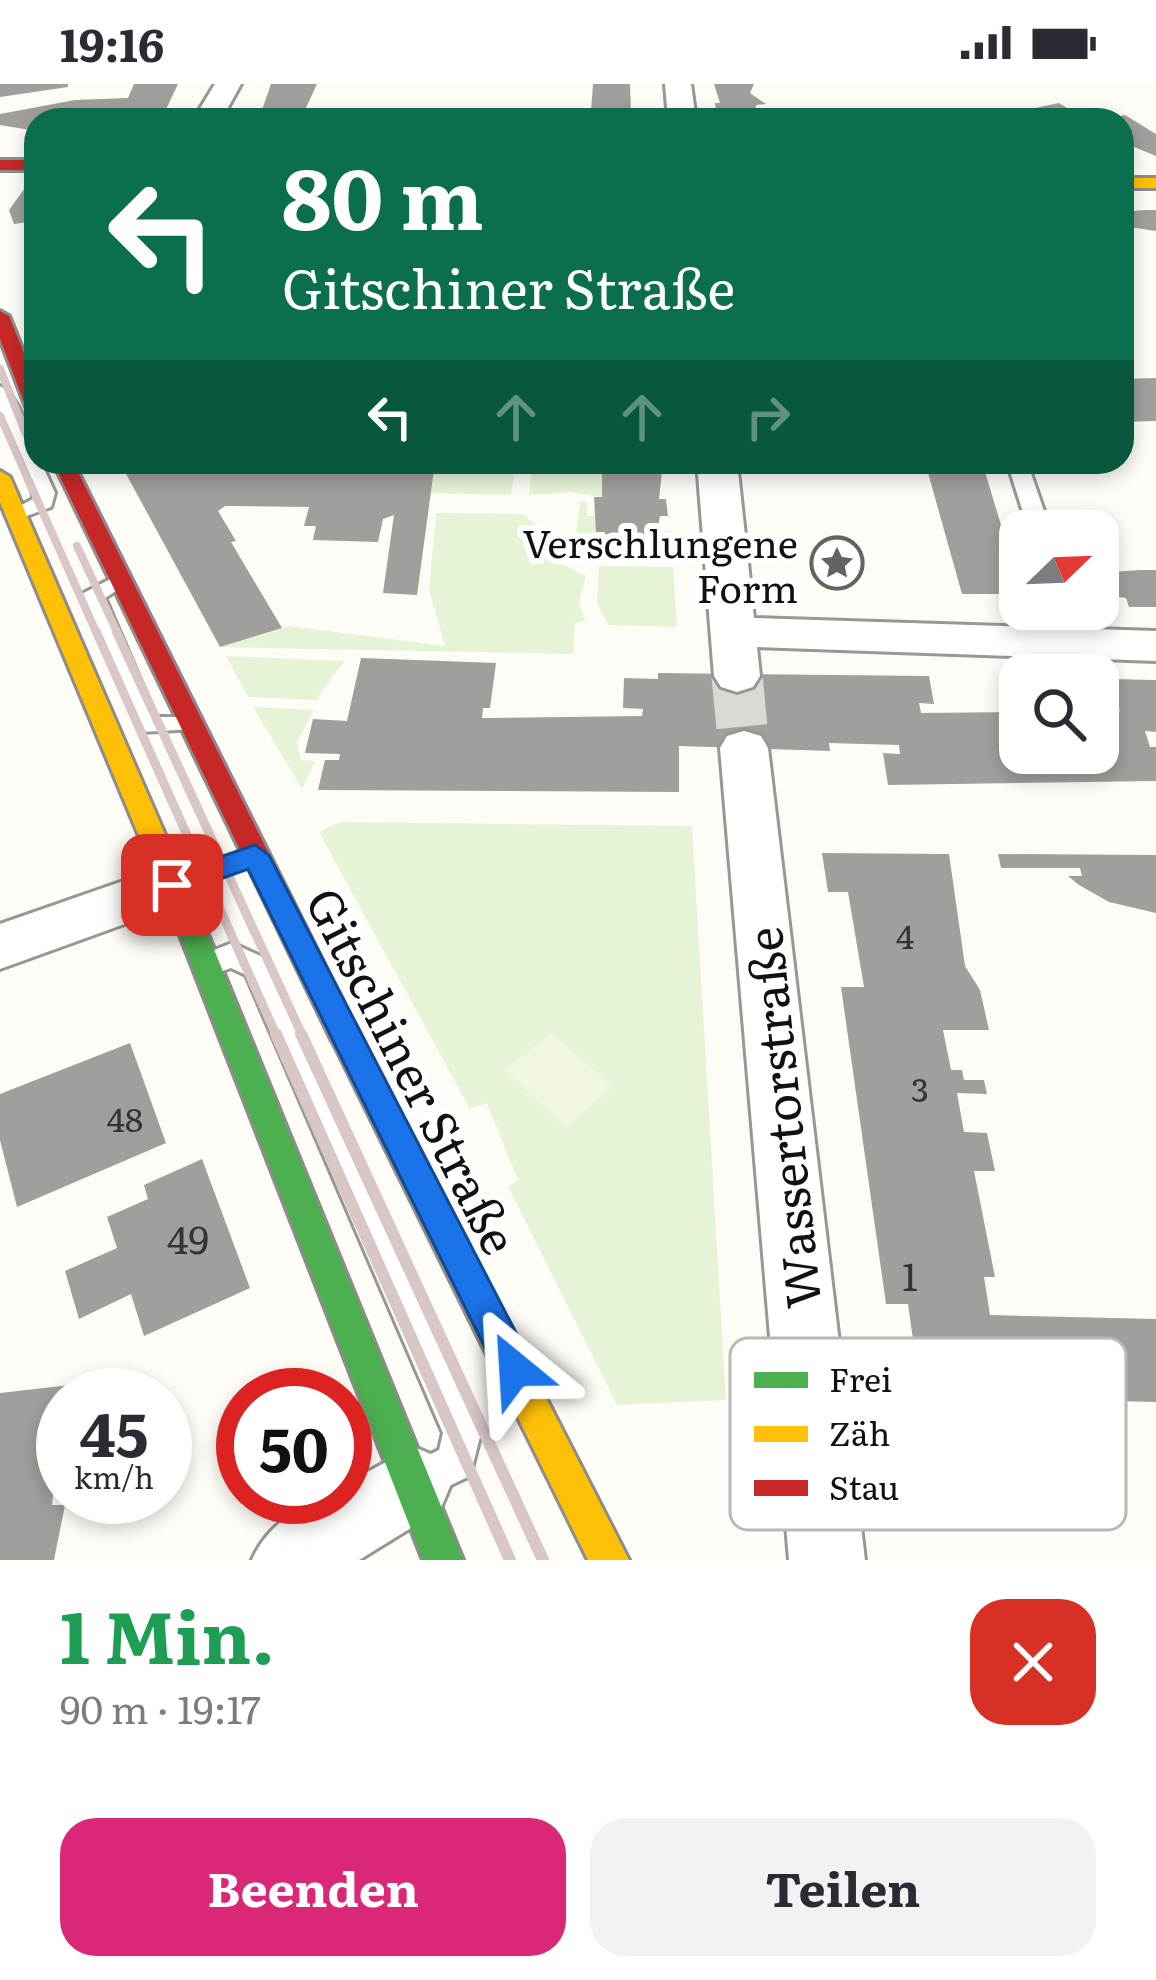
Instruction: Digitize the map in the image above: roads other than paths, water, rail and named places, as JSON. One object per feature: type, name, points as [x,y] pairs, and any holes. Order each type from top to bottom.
[{"type":"main road","points":[[0,316],[24,377]]},
{"type":"main road","name":"Gitschiner Straße","points":[[69,474],[188,722],[244,859],[558,1453],[609,1560]]},
{"type":"main road","points":[[0,477],[182,881],[205,966],[442,1560]]},
{"type":"street","points":[[718,474],[735,654],[1021,630]]},
{"type":"street","points":[[1086,630],[1156,646]]},
{"type":"street","name":"Wassertorstraße","points":[[744,748],[804,1338]]},
{"type":"street","points":[[0,947],[182,881]]},
{"type":"street","points":[[290,1560],[414,1484]]},
{"type":"street","name":"Wassertorstraße","points":[[824,1530],[827,1560]]},
{"type":"lane","points":[[0,392],[24,447]]},
{"type":"lane","points":[[16,514],[43,502],[36,474]]},
{"type":"lane","points":[[1021,474],[1033,510]]},
{"type":"lane","points":[[205,966],[232,955],[257,967],[462,1433],[456,1462],[414,1484]]},
{"type":"tunnel","points":[[737,676],[744,748]]},
{"type":"railway","points":[[0,369],[24,429]]},
{"type":"railway","points":[[0,416],[24,470]]},
{"type":"railway","points":[[26,474],[97,634]]},
{"type":"railway","points":[[77,546],[118,634]]},
{"type":"railway","points":[[96,631],[277,1037]]},
{"type":"railway","points":[[116,631],[303,1037]]},
{"type":"railway","points":[[276,1034],[510,1560]]},
{"type":"railway","points":[[301,1034],[543,1560]]},
{"type":"place","name":"Verschlungene Form","points":[[837,563]]}]
